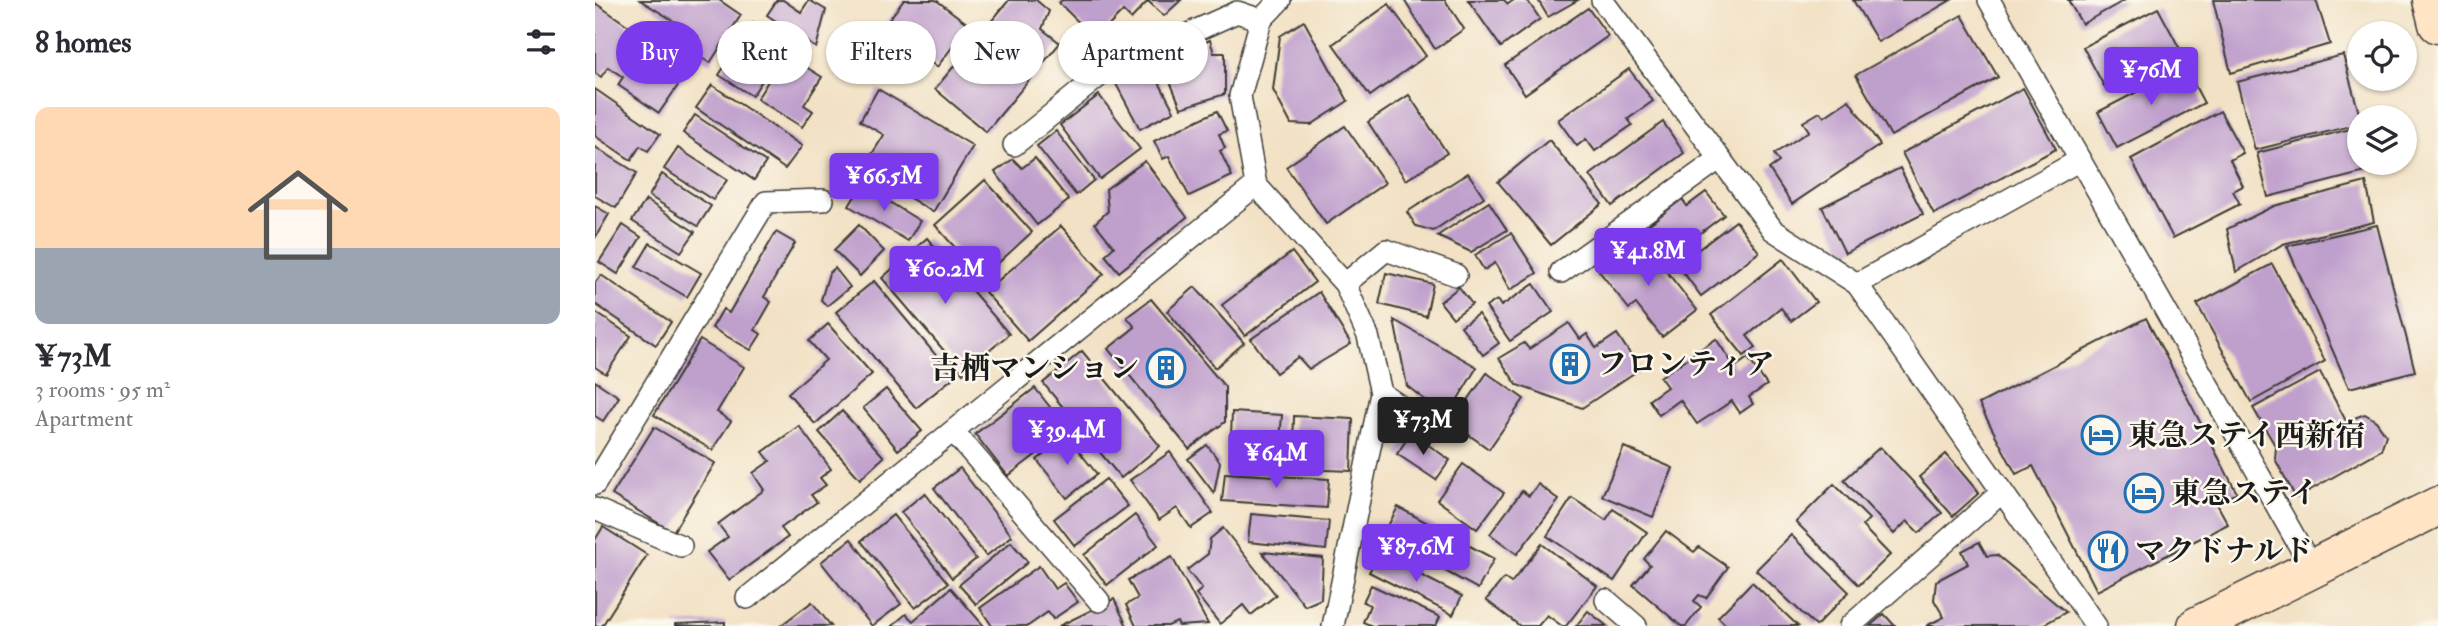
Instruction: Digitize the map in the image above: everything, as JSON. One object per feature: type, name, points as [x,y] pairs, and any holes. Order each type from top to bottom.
[{"type":"main road","points":[[2433,0],[2438,24]]},
{"type":"main road","points":[[2197,626],[2438,506]]},
{"type":"lane","points":[[1280,0],[1261,20],[1240,96],[1257,185],[1345,284],[1368,336],[1381,393],[1333,626]]},
{"type":"lane","points":[[1602,0],[1773,230],[1857,284],[2001,494],[2096,626]]},
{"type":"lane","points":[[1989,0],[2312,568]]},
{"type":"lane","points":[[1014,145],[1104,72],[1237,12],[1261,20]]},
{"type":"lane","points":[[1561,272],[1719,159]]},
{"type":"lane","points":[[1857,284],[2080,160]]},
{"type":"lane","points":[[747,597],[1257,185]]},
{"type":"lane","points":[[595,484],[766,202],[823,200]]},
{"type":"lane","points":[[1345,284],[1386,250],[1456,275]]},
{"type":"lane","points":[[1381,393],[1433,429]]},
{"type":"lane","points":[[954,432],[1099,601]]},
{"type":"lane","points":[[1850,626],[2001,494]]},
{"type":"lane","points":[[595,509],[681,546]]},
{"type":"lane","points":[[1606,600],[1636,626]]},
{"type":"building","points":[[640,0],[719,0],[741,15],[737,21],[717,21],[717,52],[710,63],[703,59],[703,21],[674,21]]},
{"type":"building","points":[[777,0],[783,0],[801,12],[809,0],[826,10],[816,48],[812,45],[812,21],[776,21],[767,15]]},
{"type":"building","points":[[904,0],[936,0],[964,21],[950,21],[950,50],[937,67],[936,21],[888,21]]},
{"type":"building","points":[[1009,0],[1036,0],[1049,11],[1044,24],[1044,21],[992,21]]},
{"type":"building","points":[[1062,0],[1181,0],[1164,16],[1148,1],[1131,19],[1123,11],[1113,21],[1078,21],[1059,3]]},
{"type":"building","points":[[1404,0],[1445,0],[1464,29],[1435,49]]},
{"type":"building","points":[[1468,0],[1504,0],[1508,4],[1514,0],[1527,0],[1540,19],[1501,47]]},
{"type":"building","points":[[1538,0],[1578,0],[1548,17]]},
{"type":"building","points":[[1853,0],[1951,0],[1878,42]]},
{"type":"building","points":[[2068,0],[2125,0],[2082,24]]},
{"type":"building","points":[[2213,0],[2316,0],[2330,44],[2231,73]]},
{"type":"building","points":[[595,3],[621,21],[616,21],[616,72],[608,67],[601,77],[595,73]]},
{"type":"building","points":[[1389,4],[1426,56],[1370,96],[1333,44]]},
{"type":"building","points":[[1588,8],[1608,36],[1525,94],[1505,65]]},
{"type":"building","points":[[2158,8],[2180,49],[2105,88],[2083,47]]},
{"type":"building","points":[[1962,15],[1998,77],[1891,136],[1856,75]]},
{"type":"building","points":[[1304,21],[1348,101],[1311,125],[1291,124],[1273,90],[1280,36]]},
{"type":"building","points":[[1044,31],[1058,41],[1058,45],[1044,62]]},
{"type":"building","points":[[1210,40],[1214,53],[1225,53],[1225,94],[1181,108],[1171,84],[1208,84]]},
{"type":"building","points":[[2343,55],[2347,70],[2347,91],[2353,91],[2357,105],[2347,105],[2347,127],[2255,150],[2237,82]]},
{"type":"building","points":[[2185,67],[2204,103],[2117,148],[2098,112]]},
{"type":"building","points":[[1629,69],[1653,101],[1628,119],[1632,125],[1595,151],[1586,139],[1577,146],[1558,120]]},
{"type":"building","points":[[812,71],[822,77],[804,105],[813,111],[802,127],[757,99],[766,84],[812,84]]},
{"type":"building","points":[[950,71],[950,84],[1026,84],[986,132],[935,89]]},
{"type":"building","points":[[619,84],[679,84],[659,113]]},
{"type":"building","points":[[733,84],[760,84],[752,96]]},
{"type":"building","points":[[1116,84],[1160,84],[1174,111],[1140,129]]},
{"type":"building","points":[[712,85],[802,146],[785,169],[696,108]]},
{"type":"building","points":[[2023,88],[2056,149],[1934,214],[1902,153]]},
{"type":"building","points":[[595,89],[660,134],[648,151],[640,146],[631,160],[595,136]]},
{"type":"building","points":[[878,89],[973,146],[933,212],[887,184],[894,173],[869,159],[884,135],[860,121]]},
{"type":"building","points":[[1099,95],[1140,149],[1100,179],[1060,125]]},
{"type":"building","points":[[1409,95],[1447,153],[1406,180],[1368,122]]},
{"type":"building","points":[[1849,100],[1880,145],[1792,204],[1769,169],[1779,162],[1774,154],[1809,131],[1803,122],[1820,112],[1824,117]]},
{"type":"building","points":[[1217,111],[1227,131],[1219,134],[1225,148],[1220,151],[1232,176],[1189,196],[1169,156],[1163,159],[1154,141]]},
{"type":"building","points":[[2220,111],[2243,153],[2230,160],[2243,186],[2233,191],[2240,204],[2173,238],[2131,159]]},
{"type":"building","points":[[695,115],[766,162],[754,180],[683,133]]},
{"type":"building","points":[[1663,122],[1684,153],[1612,206],[1590,175]]},
{"type":"building","points":[[1345,126],[1385,183],[1326,224],[1286,167]]},
{"type":"building","points":[[2347,130],[2347,175],[2353,175],[2268,197],[2257,153]]},
{"type":"building","points":[[1056,131],[1094,180],[1076,195],[1037,146]]},
{"type":"building","points":[[1549,140],[1602,204],[1551,245],[1498,182]]},
{"type":"building","points":[[595,147],[637,173],[616,208],[595,196]]},
{"type":"building","points":[[678,148],[727,180],[713,200],[664,169]]},
{"type":"building","points":[[1035,158],[1069,200],[1037,225],[995,172],[1013,159],[1022,168]]},
{"type":"building","points":[[1145,161],[1187,217],[1119,272],[1105,255],[1114,247],[1095,223],[1108,211],[1106,189]]},
{"type":"building","points":[[1900,168],[1923,214],[1845,253],[1822,207]]},
{"type":"building","points":[[1468,173],[1484,197],[1433,231],[1416,226],[1407,212]]},
{"type":"building","points":[[662,174],[711,206],[698,226],[649,196]]},
{"type":"building","points":[[985,180],[1032,232],[982,278],[935,225]]},
{"type":"building","points":[[2366,182],[2374,222],[2283,244],[2236,272],[2227,229],[2274,206]]},
{"type":"building","points":[[862,185],[920,221],[908,241],[849,206]]},
{"type":"building","points":[[1706,192],[1724,215],[1670,256],[1647,226],[1682,199],[1687,206]]},
{"type":"building","points":[[646,200],[695,232],[681,252],[632,221]]},
{"type":"building","points":[[1489,202],[1507,230],[1471,252],[1437,236]]},
{"type":"building","points":[[595,206],[609,214],[595,238]]},
{"type":"building","points":[[1736,221],[1759,252],[1701,296],[1678,265]]},
{"type":"building","points":[[623,225],[641,237],[618,274],[599,262]]},
{"type":"building","points":[[859,225],[884,251],[860,276],[834,250]]},
{"type":"building","points":[[2377,225],[2415,371],[2349,388],[2287,246]]},
{"type":"building","points":[[1061,226],[1104,274],[1028,341],[985,292]]},
{"type":"building","points":[[776,232],[795,243],[764,297],[771,302],[755,330],[761,334],[751,350],[712,328],[723,309],[729,313]]},
{"type":"building","points":[[1511,233],[1537,273],[1510,290],[1495,263],[1484,270],[1475,255]]},
{"type":"building","points":[[927,238],[1009,334],[963,373],[882,278]]},
{"type":"building","points":[[1640,238],[1697,310],[1662,337],[1636,304],[1629,309],[1599,271]]},
{"type":"building","points":[[650,243],[701,273],[687,297],[636,267]]},
{"type":"building","points":[[1292,252],[1315,282],[1245,336],[1222,305]]},
{"type":"building","points":[[1783,259],[1816,302],[1791,321],[1781,308],[1747,336],[1756,347],[1744,356],[1711,315]]},
{"type":"building","points":[[2272,264],[2325,361],[2251,402],[2197,304]]},
{"type":"building","points":[[835,268],[850,287],[827,306],[821,300],[829,273]]},
{"type":"building","points":[[1386,273],[1433,284],[1426,316],[1379,304]]},
{"type":"building","points":[[601,275],[671,322],[656,345],[595,304],[595,283]]},
{"type":"building","points":[[874,281],[954,377],[916,408],[836,312]]},
{"type":"building","points":[[1534,284],[1553,312],[1510,341],[1486,307],[1497,300],[1501,306]]},
{"type":"building","points":[[1195,287],[1244,343],[1215,368],[1167,311]]},
{"type":"building","points":[[1459,287],[1472,304],[1453,318],[1440,302]]},
{"type":"building","points":[[1319,292],[1351,344],[1309,369],[1298,357],[1276,373],[1251,339]]},
{"type":"building","name":"吉栖マンション","points":[[1151,299],[1225,387],[1225,422],[1189,449],[1108,349],[1135,327],[1127,317]]},
{"type":"building","points":[[595,312],[631,336],[606,374],[595,367]]},
{"type":"building","points":[[1478,314],[1499,343],[1483,355],[1461,326]]},
{"type":"building","name":"東急ステイ西新宿","points":[[2146,318],[2237,493],[2217,504],[2228,524],[2097,591],[2033,466],[2016,474],[1979,404]]},
{"type":"building","points":[[1394,320],[1477,367],[1447,417],[1407,386]]},
{"type":"building","name":"フロンティア","points":[[1569,323],[1580,339],[1587,334],[1596,348],[1617,334],[1640,369],[1582,408],[1517,385],[1499,358],[1524,343],[1529,349]]},
{"type":"building","points":[[828,324],[872,374],[815,424],[788,393],[826,360],[809,341]]},
{"type":"building","points":[[1716,339],[1735,367],[1748,358],[1767,385],[1749,397],[1753,404],[1740,413],[1732,401],[1697,424],[1680,400],[1659,415],[1649,400],[1667,387],[1660,377]]},
{"type":"building","points":[[700,340],[744,367],[717,412],[731,421],[712,450],[654,415]]},
{"type":"building","points":[[1082,351],[1160,446],[1121,478],[1043,383]]},
{"type":"building","points":[[2320,372],[2346,421],[2365,414],[2376,421],[2386,435],[2381,450],[2296,498],[2275,459],[2276,447],[2253,408]]},
{"type":"building","points":[[1487,373],[1524,399],[1489,449],[1452,423]]},
{"type":"building","points":[[595,381],[619,397],[603,421],[595,416]]},
{"type":"building","points":[[1035,388],[1068,430],[1008,476],[975,434]]},
{"type":"building","points":[[886,389],[922,431],[898,450],[863,408]]},
{"type":"building","points":[[842,411],[884,457],[860,479],[819,432]]},
{"type":"building","points":[[1232,412],[1282,415],[1278,465],[1230,461]]},
{"type":"building","points":[[1294,416],[1353,419],[1351,471],[1300,469],[1300,447],[1293,447]]},
{"type":"building","points":[[799,426],[831,469],[820,478],[826,485],[811,495],[817,502],[781,528],[788,537],[729,580],[707,552],[728,537],[718,524],[764,490],[753,473],[770,461],[763,452]]},
{"type":"building","points":[[654,427],[715,463],[673,532],[612,495]]},
{"type":"building","points":[[1411,433],[1450,460],[1436,480],[1397,454]]},
{"type":"building","points":[[1067,436],[1097,474],[1067,498],[1037,460]]},
{"type":"building","points":[[1207,445],[1220,462],[1214,493],[1188,459]]},
{"type":"building","points":[[1624,447],[1673,468],[1653,517],[1602,496]]},
{"type":"building","points":[[1880,447],[1942,513],[1919,533],[1907,521],[1894,534],[1844,480]]},
{"type":"building","points":[[1170,452],[1213,513],[1191,528],[1177,508],[1159,520],[1130,480]]},
{"type":"building","points":[[1946,454],[1979,493],[1953,516],[1919,477]]},
{"type":"building","points":[[1463,464],[1504,493],[1477,529],[1437,500]]},
{"type":"building","points":[[960,468],[1012,536],[986,556],[934,488]]},
{"type":"building","points":[[1225,473],[1329,479],[1327,508],[1222,501]]},
{"type":"building","points":[[1106,479],[1128,506],[1075,546],[1054,519]]},
{"type":"building","points":[[1538,484],[1559,500],[1517,554],[1490,534],[1522,491],[1529,496]]},
{"type":"building","points":[[1834,484],[1869,519],[1862,526],[1890,555],[1859,585],[1796,522]]},
{"type":"building","points":[[925,493],[976,559],[952,578],[901,512]]},
{"type":"building","points":[[1572,498],[1606,520],[1613,509],[1647,532],[1614,581],[1547,536]]},
{"type":"building","points":[[1398,507],[1494,559],[1478,589],[1382,537]]},
{"type":"building","points":[[1251,514],[1329,521],[1326,550],[1248,542]]},
{"type":"building","points":[[893,515],[948,583],[915,608],[861,541]]},
{"type":"building","points":[[1135,515],[1158,545],[1107,585],[1084,555]]},
{"type":"building","points":[[603,527],[647,555],[602,626],[595,626],[595,540]]},
{"type":"building","points":[[1223,528],[1276,595],[1251,615],[1243,605],[1220,624],[1196,594],[1202,589],[1187,570],[1208,554],[1210,539]]},
{"type":"building","points":[[1666,531],[1694,552],[1699,547],[1728,567],[1706,598],[1699,595],[1694,601],[1701,607],[1686,626],[1681,626],[1633,585],[1650,565],[1644,559]]},
{"type":"building","points":[[1791,535],[1849,592],[1816,626],[1756,570]]},
{"type":"building","points":[[851,539],[901,604],[872,626],[821,562]]},
{"type":"building","points":[[1011,542],[1028,562],[976,604],[959,585]]},
{"type":"building","points":[[1979,542],[1987,556],[1997,555],[2066,612],[2041,626],[1926,626],[1944,617],[1934,600],[1936,581],[1968,564],[1962,551]]},
{"type":"building","points":[[1542,544],[1597,586],[1566,626],[1547,615],[1538,626],[1520,626],[1486,600],[1504,578],[1511,583]]},
{"type":"building","points":[[1262,552],[1323,558],[1321,599],[1305,606]]},
{"type":"building","points":[[1379,554],[1462,596],[1453,615],[1369,572]]},
{"type":"building","points":[[1172,557],[1208,624],[1179,626],[1177,622],[1168,626],[1136,626],[1126,605],[1138,598],[1128,580]]},
{"type":"building","points":[[1039,566],[1055,589],[1064,583],[1078,602],[1053,619],[1048,612],[1028,626],[992,626],[980,608]]},
{"type":"building","points":[[1752,582],[1798,626],[1727,626],[1718,617]]},
{"type":"building","points":[[1371,585],[1440,617],[1436,626],[1372,626],[1363,622],[1370,605],[1363,602]]},
{"type":"building","points":[[951,588],[984,626],[892,626],[906,614],[913,621]]},
{"type":"building","points":[[1114,599],[1127,626],[1059,626]]},
{"type":"building","points":[[812,602],[831,626],[780,626]]},
{"type":"building","points":[[1588,611],[1607,626],[1576,626]]},
{"type":"building","points":[[1884,614],[1895,626],[1870,626]]},
{"type":"building","points":[[725,622],[725,626],[675,626],[675,624]]},
{"type":"place","name":"フロンティア","points":[[1570,364]]},
{"type":"place","name":"吉栖マンション","points":[[1166,368]]},
{"type":"place","name":"東急ステイ西新宿","points":[[2101,435]]},
{"type":"place","name":"東急ステイ","points":[[2144,493]]},
{"type":"place","name":"マクドナルド","points":[[2108,551]]}]
